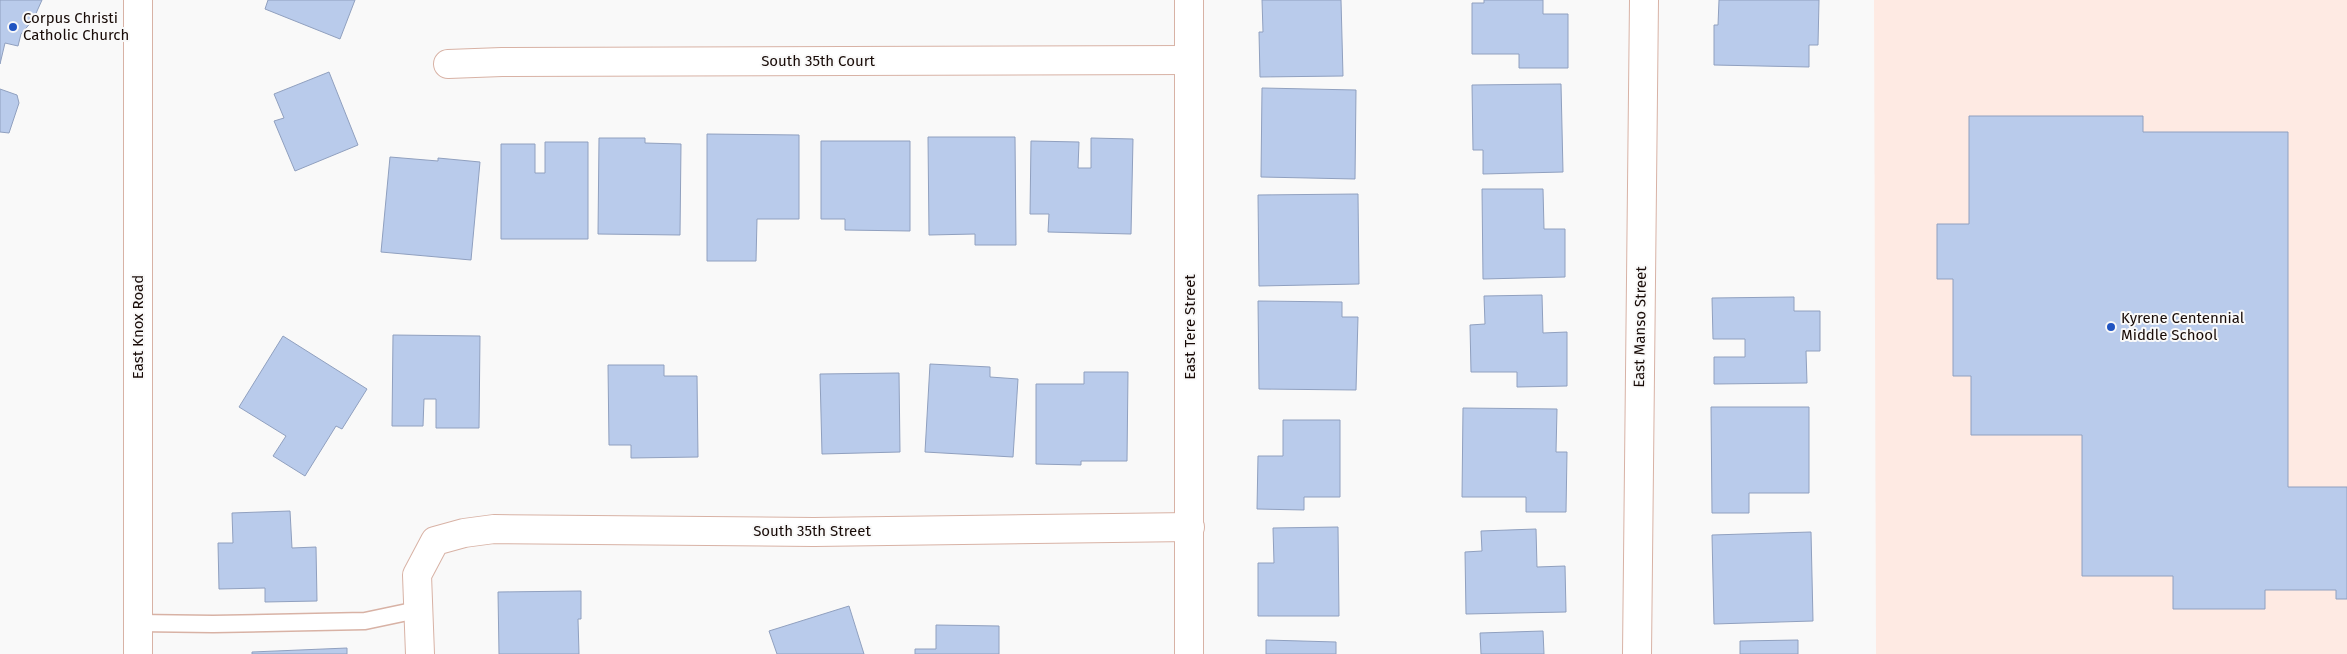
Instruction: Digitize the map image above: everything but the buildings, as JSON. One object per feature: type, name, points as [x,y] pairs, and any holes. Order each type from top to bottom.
[{"type":"street","name":"East Knox Road","points":[[138,0],[138,654]]},
{"type":"street","name":"East Tere Street","points":[[1189,0],[1189,654]]},
{"type":"street","name":"East Manso Street","points":[[1637,654],[1644,0]]},
{"type":"street","name":"South 35th Court","points":[[448,64],[502,62],[1189,60]]},
{"type":"street","name":"South 35th Street","points":[[417,610],[417,575],[435,541],[464,533],[494,529],[814,532],[1190,527]]},
{"type":"street","points":[[417,610],[420,654]]},
{"type":"lane","points":[[138,623],[213,624],[366,621],[417,610]]},
{"type":"shaded area","name":"Kyrene Centennial Middle School","points":[[1874,0],[2347,0],[2347,654],[1876,654]]},
{"type":"place","name":"Corpus Christi Catholic Church","points":[[13,27]]},
{"type":"place","name":"Kyrene Centennial Middle School","points":[[2111,327]]}]
